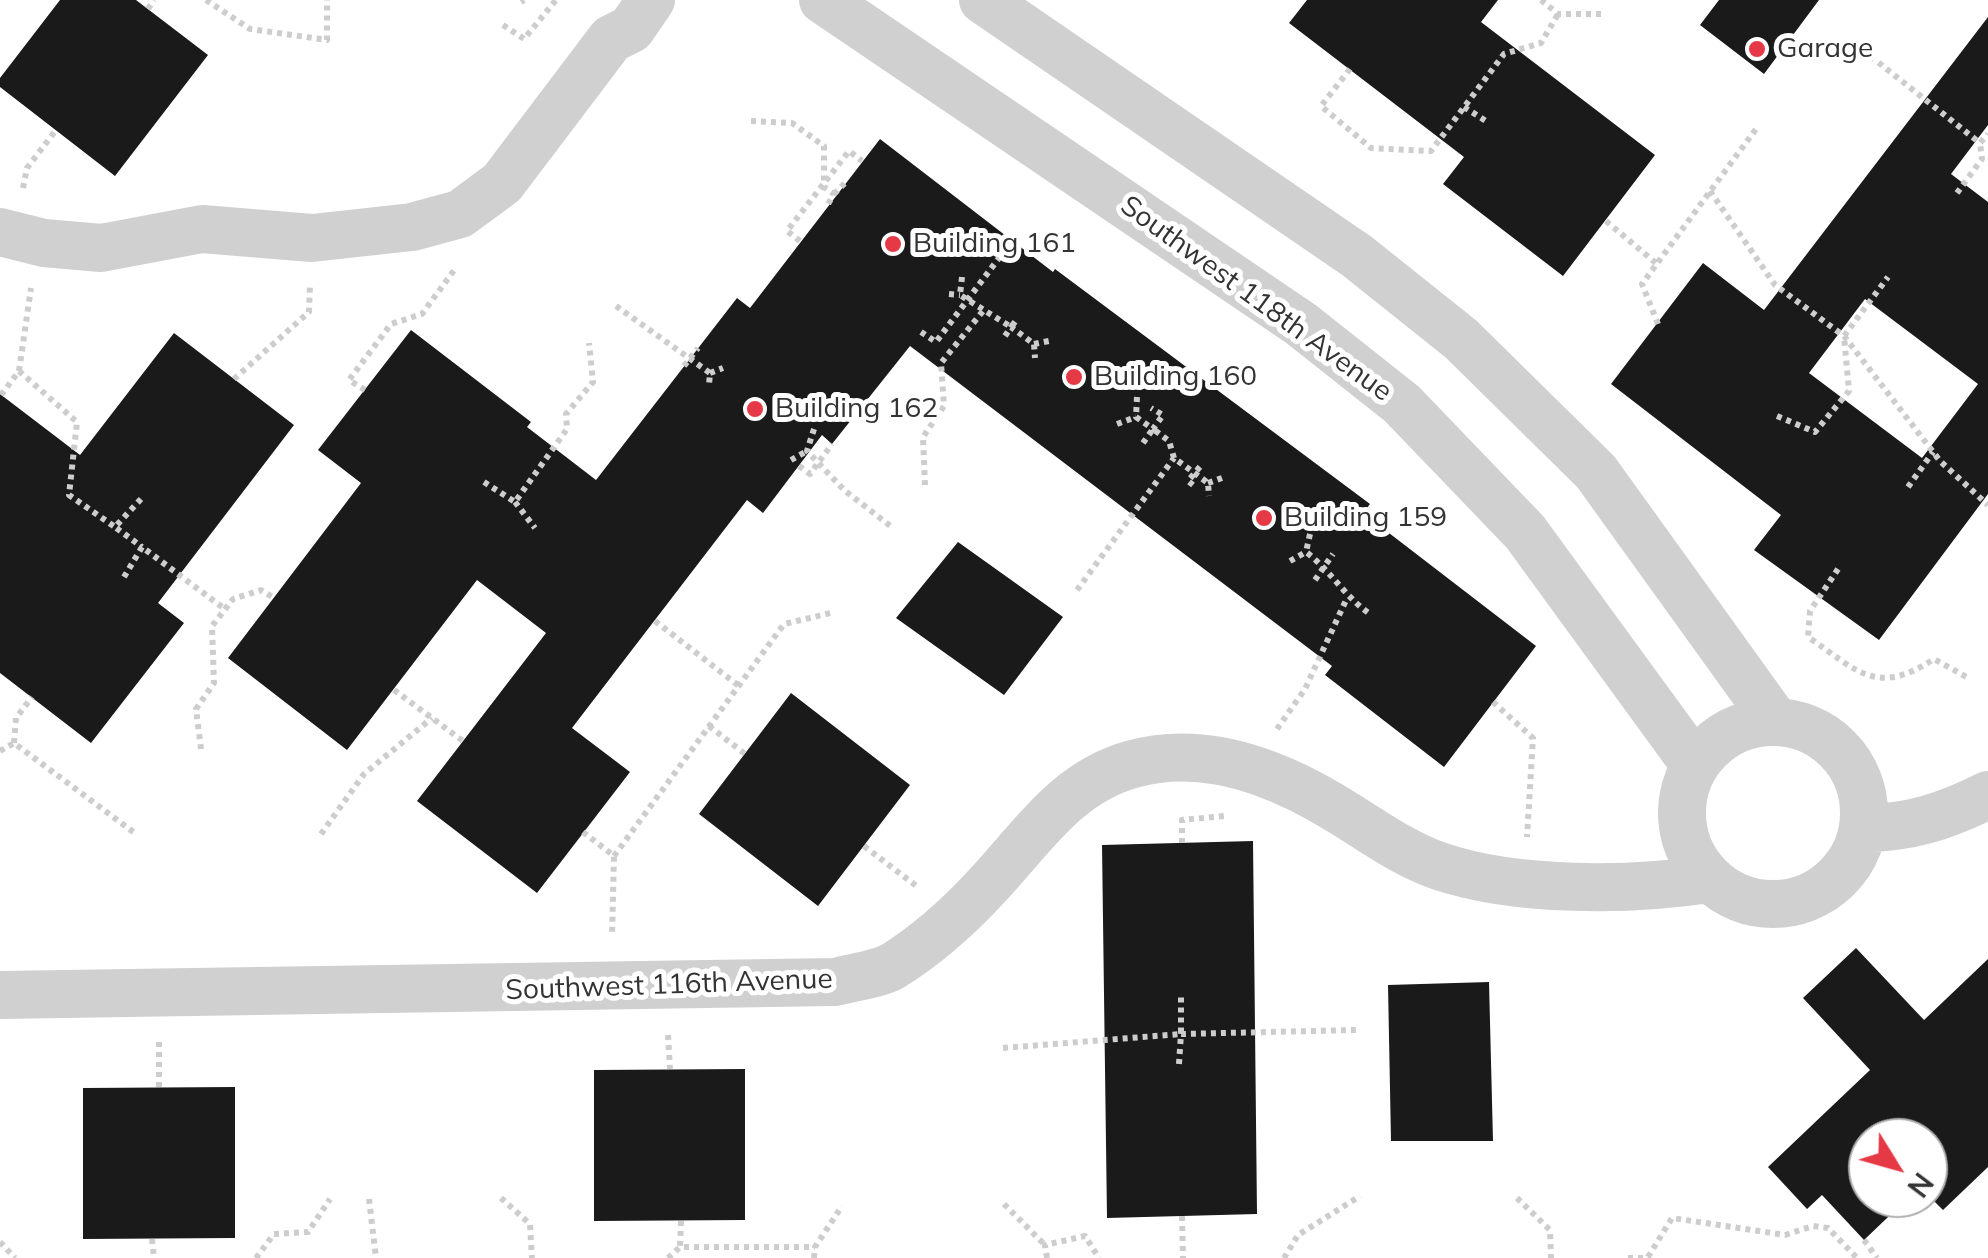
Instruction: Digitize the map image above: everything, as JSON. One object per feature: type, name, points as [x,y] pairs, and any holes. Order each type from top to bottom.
[{"type":"street","points":[[19,236],[101,248],[202,229],[312,238],[412,227],[460,214],[502,184],[611,40],[632,29],[651,0]]},
{"type":"street","name":"Southwest 118th Avenue","points":[[823,0],[1302,324],[1402,404],[1525,532],[1696,765]]},
{"type":"street","points":[[984,0],[1358,256],[1461,340],[1596,472],[1776,722]]},
{"type":"street","points":[[1776,722],[1818,734],[1843,755],[1860,784],[1863,828],[1854,855],[1837,878],[1814,894],[1787,904],[1759,904],[1732,895],[1708,879],[1684,834],[1686,786],[1696,765],[1730,732],[1776,722]]},
{"type":"street","name":"Southwest 116th Avenue","points":[[0,995],[835,982],[890,968],[967,906],[1059,802],[1132,764],[1201,757],[1260,770],[1338,809],[1411,856],[1444,868],[1524,882],[1665,886],[1708,879]]},
{"type":"street","points":[[1863,828],[1901,828],[1947,816],[1988,795]]},
{"type":"path","points":[[148,9],[154,0]]},
{"type":"path","points":[[206,0],[250,29],[326,40],[327,0]]},
{"type":"path","points":[[503,25],[524,38],[555,0]]},
{"type":"path","points":[[1541,0],[1558,14],[1604,14]]},
{"type":"path","points":[[1350,69],[1321,106],[1371,148],[1431,151],[1504,54],[1541,43],[1558,14]]},
{"type":"path","points":[[1855,44],[1980,143],[1982,159],[1957,193]]},
{"type":"path","points":[[1464,107],[1489,123]]},
{"type":"path","points":[[751,121],[792,123],[824,146],[824,187]]},
{"type":"path","points":[[1658,324],[1642,284],[1756,129]]},
{"type":"path","points":[[1,394],[20,370],[33,276],[19,236],[27,168],[56,130]]},
{"type":"path","points":[[1980,143],[1988,134]]},
{"type":"path","points":[[800,241],[788,232],[849,151],[862,161]]},
{"type":"path","points":[[828,204],[847,181]]},
{"type":"path","points":[[824,187],[834,194]]},
{"type":"path","points":[[1710,192],[1775,285],[1844,336],[1932,452],[1987,504]]},
{"type":"path","points":[[1606,221],[1656,264]]},
{"type":"path","points":[[234,379],[309,312],[312,238]]},
{"type":"path","points":[[921,332],[936,342],[964,298],[999,258],[986,247]]},
{"type":"path","points":[[365,390],[348,380],[391,324],[422,314],[461,262]]},
{"type":"path","points":[[1777,416],[1815,432],[1849,391],[1844,336],[1888,276]]},
{"type":"path","points":[[962,277],[964,298]]},
{"type":"path","points":[[949,294],[964,298],[1034,344],[1049,341]]},
{"type":"path","points":[[616,306],[710,373]]},
{"type":"path","points":[[925,485],[922,438],[944,406],[941,364],[983,311]]},
{"type":"path","points":[[1006,336],[1018,318]]},
{"type":"path","points":[[515,502],[567,429],[566,414],[594,382],[589,343]]},
{"type":"path","points":[[1034,344],[1036,358]]},
{"type":"path","points":[[684,366],[698,348]]},
{"type":"path","points":[[710,373],[723,368]]},
{"type":"path","points":[[20,370],[77,422],[69,495],[226,610]]},
{"type":"path","points":[[709,386],[710,373]]},
{"type":"path","points":[[1136,397],[1136,417]]},
{"type":"path","points":[[1142,443],[1164,415],[1151,408]]},
{"type":"path","points":[[1117,424],[1136,417]]},
{"type":"path","points":[[1136,417],[1169,441],[1174,458],[1208,483]]},
{"type":"path","points":[[791,460],[807,451],[814,429]]},
{"type":"path","points":[[799,466],[810,474],[832,444]]},
{"type":"path","points":[[807,451],[844,490],[894,528]]},
{"type":"path","points":[[1908,487],[1932,452]]},
{"type":"path","points":[[1077,590],[1174,458]]},
{"type":"path","points":[[1193,485],[1188,482],[1204,463]]},
{"type":"path","points":[[1208,483],[1222,478]]},
{"type":"path","points":[[484,482],[515,502],[535,528]]},
{"type":"path","points":[[1208,483],[1208,496]]},
{"type":"path","points":[[115,527],[142,499]]},
{"type":"path","points":[[1290,561],[1306,552],[1310,534]]},
{"type":"path","points":[[124,576],[142,547]]},
{"type":"path","points":[[1306,552],[1324,566],[1347,598],[1370,614]]},
{"type":"path","points":[[1315,580],[1333,554]]},
{"type":"path","points":[[1838,569],[1810,611],[1808,637],[1871,680],[1907,677],[1934,659],[1970,678]]},
{"type":"path","points":[[200,749],[196,709],[214,683],[212,626],[234,600],[261,590],[274,598]]},
{"type":"path","points":[[1260,770],[1269,741],[1304,689],[1347,598]]},
{"type":"path","points":[[610,984],[614,856],[784,624],[834,612]]},
{"type":"path","points":[[655,621],[738,686]]},
{"type":"path","points":[[394,690],[463,741]]},
{"type":"path","points":[[14,742],[16,718],[32,697]]},
{"type":"path","points":[[1493,702],[1534,738],[1524,882]]},
{"type":"path","points":[[321,834],[364,774],[432,718]]},
{"type":"path","points":[[709,726],[745,754]]},
{"type":"path","points":[[0,751],[14,742]]},
{"type":"path","points":[[14,742],[136,834]]},
{"type":"path","points":[[584,832],[614,856]]},
{"type":"path","points":[[864,846],[928,895],[967,906]]},
{"type":"path","points":[[1179,1064],[1180,995]]},
{"type":"path","points":[[1004,1048],[1181,1034],[1356,1030]]},
{"type":"path","points":[[1284,1258],[1298,1235],[1360,1196]]},
{"type":"path","points":[[501,1198],[530,1224],[532,1258]]},
{"type":"path","points":[[1517,1198],[1550,1230],[1551,1258]]},
{"type":"path","points":[[256,1258],[274,1234],[308,1232],[330,1199]]},
{"type":"path","points":[[369,1199],[376,1258]]},
{"type":"path","points":[[1004,1204],[1046,1245],[1047,1258]]},
{"type":"path","points":[[814,1258],[815,1247],[842,1206]]},
{"type":"path","points":[[1182,1216],[1183,1258]]},
{"type":"path","points":[[1628,1258],[1649,1257],[1672,1218],[1784,1235],[1813,1226],[1828,1228],[1856,1258]]},
{"type":"path","points":[[680,1247],[682,1221]]},
{"type":"path","points":[[1046,1245],[1085,1236],[1099,1258]]},
{"type":"path","points":[[152,1239],[154,1258]]},
{"type":"path","points":[[1864,1240],[1877,1258]]},
{"type":"path","points":[[0,1242],[15,1258]]},
{"type":"path","points":[[668,1258],[680,1247],[815,1247]]},
{"type":"building","points":[[60,0],[136,0],[208,55],[115,176],[0,87],[0,78]]},
{"type":"building","points":[[1307,0],[1498,0],[1481,22],[1655,155],[1563,276],[1443,184],[1464,157],[1289,23]]},
{"type":"building","name":"Garage","points":[[1719,0],[1819,0],[1764,74],[1700,25]]},
{"type":"building","points":[[1988,17],[1988,125],[1951,174],[1988,202],[1988,494],[1879,640],[1754,550],[1781,515],[1611,384],[1703,263],[1764,310]],"holes":[[[1865,299],[1978,384],[1922,458],[1809,373]]]},
{"type":"building","points":[[880,139],[1053,272],[1055,269],[1370,504],[1363,513],[1536,646],[1444,767],[1325,675],[1332,666],[910,346],[832,444],[822,435],[763,513],[747,500],[572,728],[630,772],[537,893],[417,801],[546,633],[477,580],[347,750],[228,658],[361,483],[318,450],[411,330],[531,422],[527,427],[596,480],[737,298],[750,308]]},
{"type":"building","points":[[174,333],[294,425],[158,603],[184,623],[91,743],[0,673],[0,394],[80,455]]},
{"type":"building","points":[[958,542],[1063,617],[1004,695],[896,618]]},
{"type":"building","points":[[791,693],[910,785],[818,906],[699,814]]},
{"type":"building","points":[[1253,841],[1257,1214],[1107,1218],[1102,845]]},
{"type":"building","points":[[1856,948],[1924,1020],[1988,959],[1988,1167],[1948,1205],[1948,1118],[1848,1118],[1848,1218],[1887,1218],[1864,1240],[1822,1195],[1807,1209],[1768,1167],[1870,1070],[1803,998]]},
{"type":"building","points":[[1489,982],[1493,1141],[1391,1141],[1388,985]]},
{"type":"building","points":[[745,1069],[745,1220],[594,1221],[594,1070]]},
{"type":"building","points":[[235,1087],[235,1238],[83,1239],[83,1088]]},
{"type":"place","name":"Garage","points":[[1757,49]]},
{"type":"place","name":"Building 161","points":[[893,244]]},
{"type":"place","name":"Building 160","points":[[1074,377]]},
{"type":"place","name":"Building 162","points":[[755,409]]},
{"type":"place","name":"Building 159","points":[[1264,518]]}]
